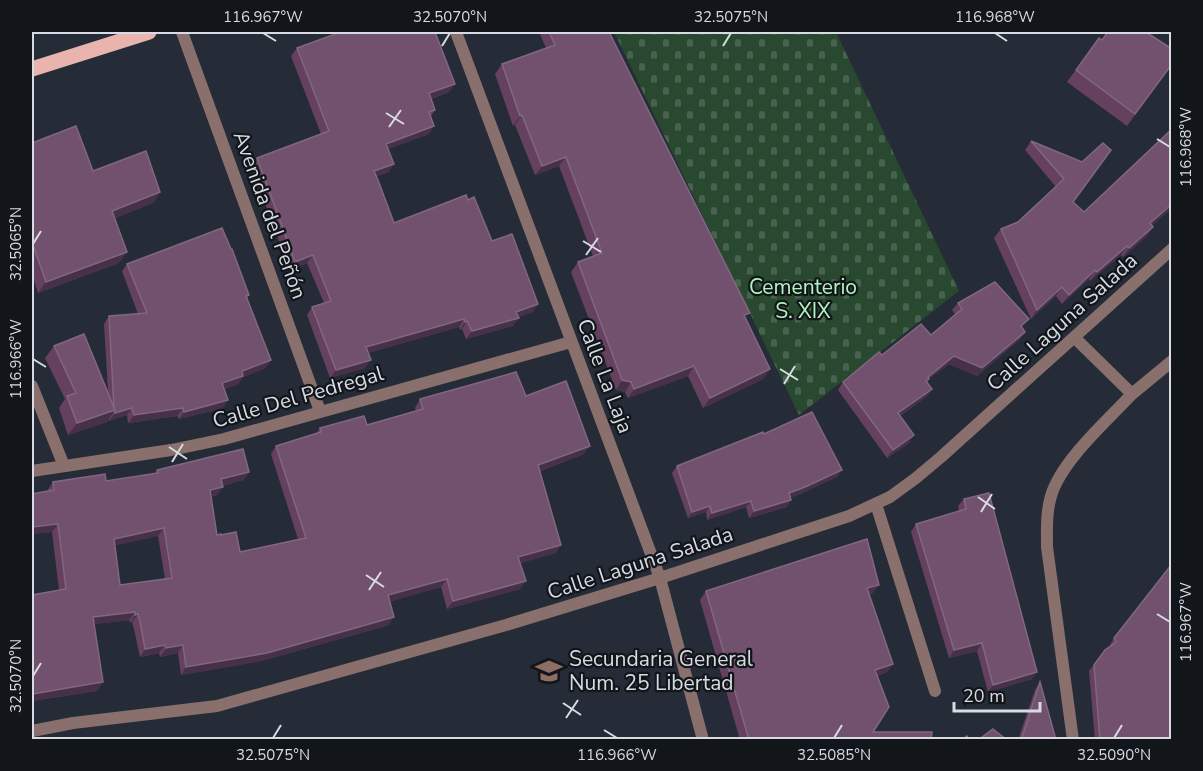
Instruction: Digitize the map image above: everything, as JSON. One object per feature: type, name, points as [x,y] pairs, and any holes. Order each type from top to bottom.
[{"type":"main road","points":[[32,69],[149,32]]},
{"type":"street","name":"Avenida del Peñón","points":[[182,32],[320,411]]},
{"type":"street","name":"Calle La Laja","points":[[456,32],[660,578],[704,740]]},
{"type":"street","name":"Calle Laguna Salada","points":[[32,731],[73,723],[217,706],[506,625],[660,578],[849,516],[891,497],[933,464],[1172,249]]},
{"type":"street","points":[[1074,338],[1132,394]]},
{"type":"street","name":"Calle Del Pedregal","points":[[32,471],[171,450],[224,439],[571,342]]},
{"type":"street","points":[[1073,740],[1047,547],[1047,520],[1051,495],[1062,471],[1079,450],[1132,394],[1172,361]]},
{"type":"street","points":[[32,386],[64,466]]},
{"type":"street","points":[[876,504],[935,691]]},
{"type":"green space","name":"Cementerio S. XIX","points":[[614,32],[836,32],[959,291],[799,415]]},
{"type":"building","points":[[341,32],[435,32],[455,84],[429,93],[435,110],[429,112],[434,126],[386,144],[394,164],[374,171],[394,223],[466,195],[468,200],[474,197],[492,241],[512,234],[538,304],[516,312],[519,318],[472,331],[464,319],[366,347],[371,360],[336,370],[312,307],[331,301],[313,255],[295,262],[257,158],[329,131],[297,48]]},
{"type":"building","points":[[549,32],[609,32],[750,313],[744,315],[770,369],[710,398],[694,366],[634,389],[631,382],[622,380],[578,262],[602,253],[566,157],[542,166],[522,115],[520,116],[502,64],[555,45]]},
{"type":"building","points":[[1108,32],[1146,32],[1172,49],[1172,64],[1135,114],[1076,70],[1099,38],[1102,40]]},
{"type":"building","points":[[76,126],[93,171],[146,151],[160,192],[112,211],[127,252],[46,282],[32,242],[32,143]]},
{"type":"building","points":[[1172,129],[1172,204],[1150,223],[1153,227],[1129,248],[1127,246],[1097,272],[1095,270],[1069,295],[1062,287],[1037,310],[1001,229],[1018,222],[1064,179],[1031,141],[1082,162],[1103,143],[1111,150],[1073,202],[1084,212]]},
{"type":"building","points":[[222,228],[232,249],[249,295],[246,296],[271,360],[242,371],[243,376],[222,383],[228,400],[184,412],[183,408],[134,415],[132,408],[115,413],[109,316],[147,313],[127,264]]},
{"type":"building","points":[[995,282],[1029,319],[1021,326],[1025,332],[982,368],[954,356],[928,377],[926,381],[932,389],[898,413],[914,435],[893,450],[843,382],[879,352],[882,355],[921,324],[931,335],[962,309],[958,303]]},
{"type":"building","points":[[84,334],[115,410],[77,423],[67,396],[76,393],[54,346]]},
{"type":"building","points":[[516,372],[526,396],[566,381],[590,446],[538,465],[561,545],[518,557],[526,581],[453,601],[447,579],[388,595],[394,617],[267,653],[186,667],[183,645],[166,648],[165,645],[145,649],[140,621],[135,612],[93,617],[103,682],[32,694],[32,595],[66,589],[58,524],[32,527],[32,494],[54,490],[53,482],[105,474],[106,481],[158,473],[157,470],[243,449],[249,472],[221,479],[223,487],[210,490],[217,535],[236,532],[240,552],[306,538],[276,446],[321,432],[320,428],[364,416],[367,425],[423,409],[420,399]],"holes":[[[164,528],[172,578],[120,585],[114,539]]]},
{"type":"building","points":[[812,412],[842,470],[789,493],[791,500],[754,511],[751,501],[712,513],[710,506],[692,512],[677,466],[763,432],[764,434]]},
{"type":"building","points":[[989,493],[1037,672],[993,685],[982,643],[954,650],[916,524],[966,509],[964,499]]},
{"type":"building","points":[[867,539],[879,585],[867,588],[893,664],[875,670],[889,707],[873,732],[932,732],[931,740],[749,740],[706,591]]},
{"type":"building","points":[[1172,564],[1172,740],[1100,740],[1094,665],[1105,650],[1116,642],[1114,638]]},
{"type":"building","points":[[1040,682],[1056,740],[1021,740]]},
{"type":"building","points":[[993,729],[1007,740],[978,740]]},
{"type":"place","name":"Secundaria General Num. 25 Libertad","points":[[549,671]]}]
